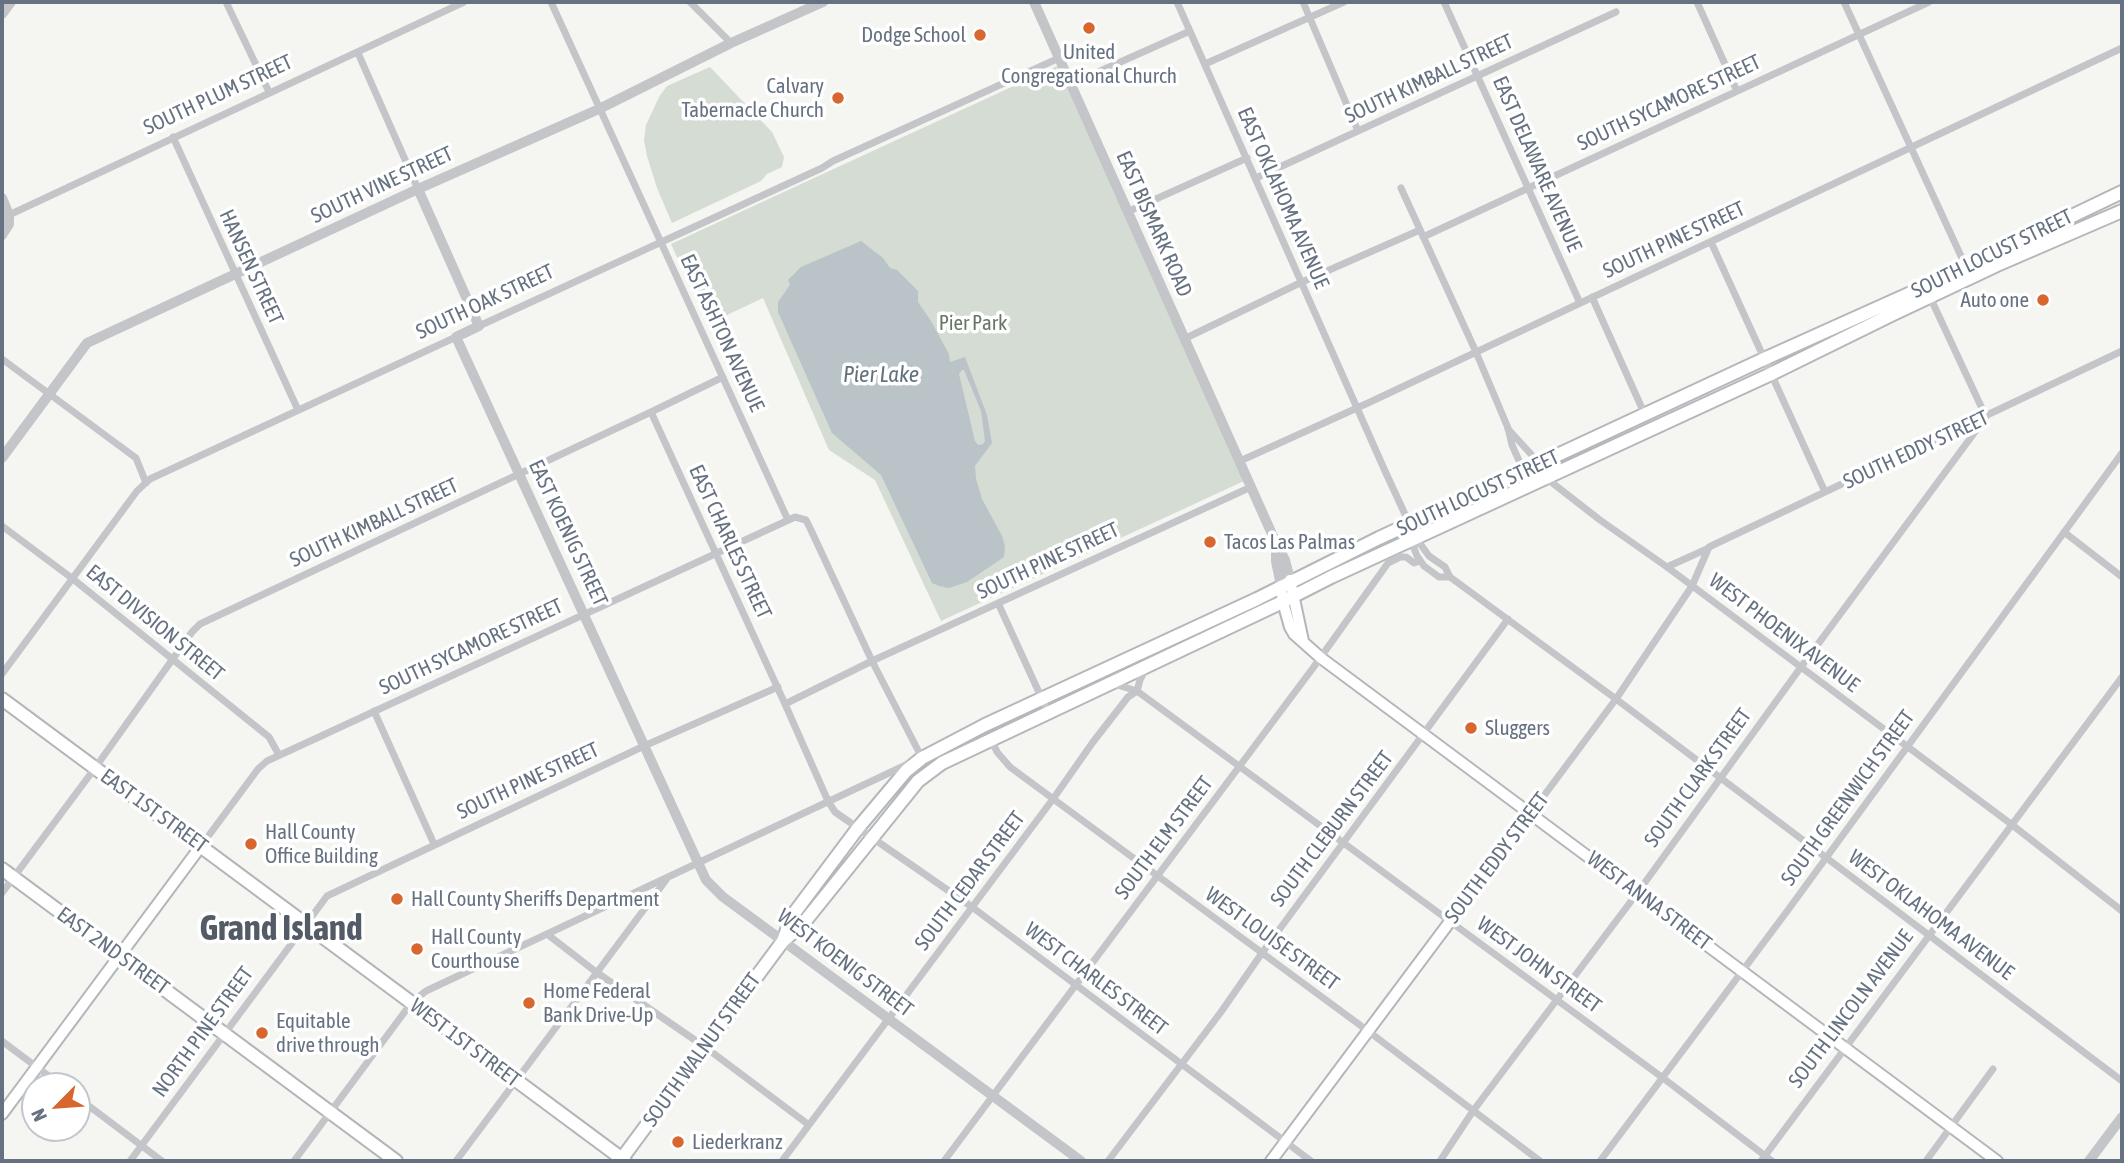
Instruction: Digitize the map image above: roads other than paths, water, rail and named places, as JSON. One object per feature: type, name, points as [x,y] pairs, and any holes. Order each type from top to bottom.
[{"type":"main road","name":"SOUTH LOCUST STREET","points":[[858,828],[906,771],[922,758],[1410,524],[2122,192]]},
{"type":"main road","name":"SOUTH LOCUST STREET","points":[[873,837],[918,780],[942,763],[1288,600],[1331,577],[1771,374],[1930,297],[2122,211]]},
{"type":"main road","name":"WEST ANNA STREET","points":[[1286,583],[1290,627],[1294,634],[1321,657],[1997,1161]]},
{"type":"main road","name":"EAST 1ST STREET","points":[[2,699],[306,924]]},
{"type":"main road","name":"SOUTH EDDY STREET","points":[[1271,1161],[1531,813]]},
{"type":"main road","name":"SOUTH WALNUT STREET","points":[[783,941],[792,916],[858,828]]},
{"type":"main road","name":"SOUTH WALNUT STREET","points":[[622,1160],[783,941],[802,925],[873,837]]},
{"type":"main road","points":[[2,1114],[201,846]]},
{"type":"main road","name":"EAST 2ND STREET","points":[[2,869],[396,1161]]},
{"type":"main road","name":"WEST 1ST STREET","points":[[306,924],[622,1160]]},
{"type":"street","points":[[2,14],[10,2]]},
{"type":"street","points":[[226,2],[269,92]]},
{"type":"street","name":"SOUTH PLUM STREET","points":[[9,215],[464,2]]},
{"type":"street","name":"EAST ASHTON AVENUE","points":[[551,2],[788,520]]},
{"type":"street","points":[[690,2],[731,43]]},
{"type":"street","name":"SOUTH VINE STREET","points":[[2,458],[87,343],[418,188],[599,109],[731,43],[823,2]]},
{"type":"street","name":"EAST BISMARK ROAD","points":[[1034,2],[1285,560],[1286,583]]},
{"type":"street","name":"EAST OKLAHOMA AVENUE","points":[[1177,2],[1357,409]]},
{"type":"street","points":[[1303,2],[1358,131]]},
{"type":"street","points":[[1205,64],[1344,2]]},
{"type":"street","name":"EAST DELAWARE AVENUE","points":[[1444,2],[1580,303]]},
{"type":"street","points":[[1697,2],[1737,91]]},
{"type":"street","points":[[1844,2],[1966,267]]},
{"type":"street","name":"SOUTH SYCAMORE STREET","points":[[1184,339],[1302,282],[1528,188],[1929,2]]},
{"type":"street","name":"SOUTH KIMBALL STREET","points":[[1256,178],[1616,12]]},
{"type":"street","points":[[1071,84],[1190,31]]},
{"type":"street","name":"SOUTH PINE STREET","points":[[1240,461],[1357,409],[2122,48]]},
{"type":"street","points":[[358,52],[479,326]]},
{"type":"street","name":"SOUTH OAK STREET","points":[[2,674],[137,491],[150,479],[1059,58]]},
{"type":"street","name":"HANSEN STREET","points":[[173,137],[298,410]]},
{"type":"street","points":[[1127,212],[1247,158]]},
{"type":"street","name":"WEST PHOENIX AVENUE","points":[[1401,188],[1476,352],[1524,472],[1546,478],[1600,520],[1667,566],[2011,824],[2122,911]]},
{"type":"street","points":[[2,198],[9,215],[9,224],[2,235]]},
{"type":"street","points":[[1711,242],[1825,492]]},
{"type":"street","points":[[1930,297],[1986,417]]},
{"type":"street","points":[[1592,298],[1646,415]]},
{"type":"street","name":"EAST KOENIG STREET","points":[[456,337],[644,747]]},
{"type":"street","name":"SOUTH EDDY STREET","points":[[1667,566],[2122,351]]},
{"type":"street","points":[[2,359],[135,458],[146,484]]},
{"type":"street","name":"SOUTH KIMBALL STREET","points":[[2,893],[192,632],[211,617],[723,377]]},
{"type":"street","name":"WEST OKLAHOMA AVENUE","points":[[1357,409],[1416,538],[1429,556],[1445,567],[1450,577],[2122,1081]]},
{"type":"street","name":"EAST CHARLES STREET","points":[[651,412],[785,704]]},
{"type":"street","name":"SOUTH CLARK STREET","points":[[1440,1161],[1472,1111],[1637,892],[1986,417]]},
{"type":"street","name":"WEST PHOENIX AVENUE","points":[[1508,428],[1540,464],[1546,478]]},
{"type":"street","name":"SOUTH GREENWICH STREET","points":[[1600,1161],[1743,971],[2122,453]]},
{"type":"street","name":"SOUTH PINE STREET","points":[[785,704],[1251,487]]},
{"type":"street","points":[[294,1161],[412,1003],[434,987],[922,758],[872,662],[806,520],[795,517],[788,520]]},
{"type":"street","name":"SOUTH SYCAMORE STREET","points":[[201,846],[258,769],[279,755],[788,520]]},
{"type":"street","name":"EAST DIVISION STREET","points":[[2,526],[73,579],[269,737],[279,755]]},
{"type":"street","points":[[2064,532],[2122,577]]},
{"type":"street","name":"WEST OKLAHOMA AVENUE","points":[[1416,538],[1414,548],[1420,561],[1439,577],[1450,577]]},
{"type":"street","name":"SOUTH EDDY STREET","points":[[1531,813],[1616,699],[1692,586],[1709,547]]},
{"type":"street","name":"SOUTH ELM STREET","points":[[944,1161],[1321,657],[1388,563],[1399,557],[1406,557],[1415,563],[1420,561]]},
{"type":"street","points":[[998,603],[1048,712]]},
{"type":"street","name":"SOUTH CLEBURN STREET","points":[[1108,1161],[1221,1012],[1508,619]]},
{"type":"street","name":"SOUTH CEDAR STREET","points":[[808,1125],[1093,742],[1128,697],[1137,691],[1146,667]]},
{"type":"street","name":"SOUTH LINCOLN AVENUE","points":[[1763,1158],[2122,677]]},
{"type":"street","name":"WEST JOHN STREET","points":[[1111,683],[1137,691],[1663,1078],[1763,1158],[1772,1161]]},
{"type":"street","name":"SOUTH PINE STREET","points":[[306,924],[332,892],[778,687]]},
{"type":"street","points":[[785,704],[828,801]]},
{"type":"street","points":[[374,711],[434,844]]},
{"type":"street","name":"WEST LOUISE STREET","points":[[991,739],[997,752],[1010,767],[1368,1031],[1539,1161]]},
{"type":"street","name":"WEST KOENIG STREET","points":[[644,747],[697,863],[706,880],[723,897],[1082,1161]]},
{"type":"street","name":"WEST CHARLES STREET","points":[[828,801],[835,812],[972,907],[1311,1161]]},
{"type":"street","points":[[456,1161],[669,877]]},
{"type":"street","name":"NORTH PINE STREET","points":[[130,1161],[306,924]]},
{"type":"street","points":[[547,934],[596,972],[705,1047],[808,1125],[782,1161]]},
{"type":"street","points":[[2,1041],[44,1072]]},
{"type":"street","points":[[1926,1161],[1993,1069]]},
{"type":"street","points":[[91,1108],[162,1161]]},
{"type":"street","points":[[2089,1161],[2122,1116]]},
{"type":"water","name":"Pier Lake","points":[[861,241],[918,291],[918,302],[949,354],[950,362],[965,357],[987,415],[992,443],[975,466],[976,479],[982,499],[1005,546],[1004,557],[967,582],[949,588],[932,583],[881,475],[832,433],[778,312],[778,302],[790,285],[788,280],[801,267]],"holes":[[[964,370],[981,411],[985,441],[983,444],[978,445],[975,441],[959,374]]]},
{"type":"place","name":"United Congregational Church","points":[[1089,28]]},
{"type":"place","name":"Dodge School","points":[[980,35]]},
{"type":"place","name":"Calvary Tabernacle Church","points":[[838,98]]},
{"type":"place","name":"Auto one","points":[[2043,300]]},
{"type":"place","name":"Tacos Las Palmas","points":[[1210,542]]},
{"type":"place","name":"Sluggers","points":[[1471,728]]},
{"type":"place","name":"Hall County Office Building","points":[[251,844]]},
{"type":"place","name":"Hall County Sheriffs Department","points":[[397,899]]},
{"type":"place","name":"Hall County Courthouse","points":[[417,949]]},
{"type":"place","name":"Home Federal Bank Drive-Up","points":[[529,1003]]},
{"type":"place","name":"Equitable drive through","points":[[262,1033]]},
{"type":"place","name":"Liederkranz","points":[[678,1142]]},
{"type":"district","name":"Grand Island","points":[[281,929]]},
{"type":"park label","name":"Pier Park","points":[[973,323]]}]
